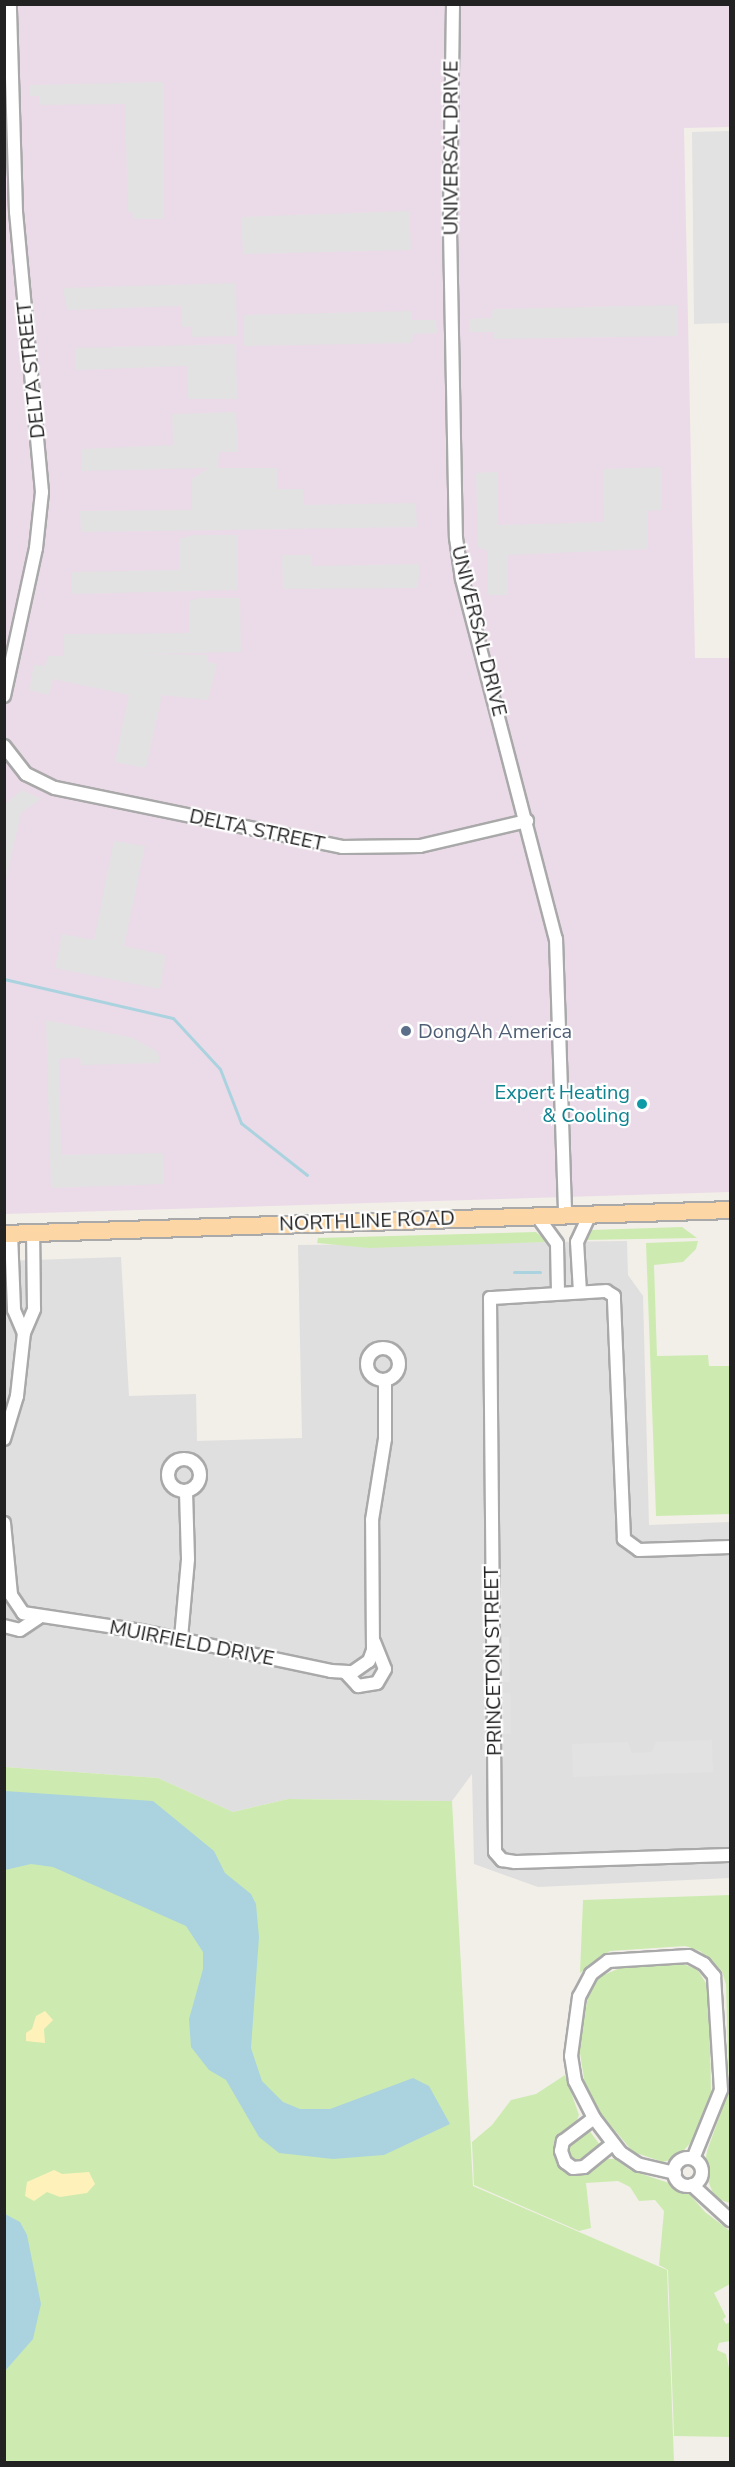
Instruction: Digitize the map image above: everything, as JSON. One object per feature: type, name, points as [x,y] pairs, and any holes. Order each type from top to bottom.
[{"type":"main road","name":"NORTHLINE ROAD","points":[[8,1234],[730,1210]]},
{"type":"street","name":"DELTA STREET","points":[[4,696],[36,548],[42,492],[16,212],[10,4]]},
{"type":"street","name":"UNIVERSAL DRIVE","points":[[453,4],[450,230],[456,538],[462,579],[556,939],[565,1215]]},
{"type":"street","name":"DELTA STREET","points":[[4,746],[26,774],[55,788],[342,847],[420,846],[527,821]]},
{"type":"street","points":[[580,1292],[577,1242],[590,1214]]},
{"type":"street","points":[[537,1216],[557,1244],[558,1293]]},
{"type":"street","points":[[4,1439],[17,1396],[24,1333],[34,1309],[33,1232]]},
{"type":"street","points":[[8,1234],[14,1310],[24,1333]]},
{"type":"street","name":"PRINCETON STREET","points":[[730,1547],[639,1550],[624,1539],[617,1300],[606,1291],[495,1295],[488,1304],[495,1852],[502,1860],[514,1862],[730,1855]]},
{"type":"street","points":[[346,1673],[369,1661],[374,1642],[372,1520],[385,1439],[385,1380]]},
{"type":"street","points":[[181,1638],[188,1558],[186,1491]]},
{"type":"street","points":[[4,1522],[7,1590]]},
{"type":"street","name":"MUIRFIELD DRIVE","points":[[7,1590],[18,1609],[38,1618],[181,1638],[346,1673],[358,1686],[378,1683],[385,1669],[374,1642]]},
{"type":"street","name":"MUIRFIELD DRIVE","points":[[4,1626],[20,1630],[38,1618]]},
{"type":"street","points":[[693,2159],[721,2090],[717,1987],[709,1969],[698,1960],[676,1955],[614,1959],[595,1969],[583,1985],[571,2056],[578,2090],[612,2144],[639,2165],[675,2173],[681,2184],[692,2186],[730,2220]]},
{"type":"street","points":[[594,2118],[563,2142],[561,2151],[564,2162],[573,2168],[584,2167],[612,2144]]},
{"type":"street","points":[[675,2173],[680,2161],[693,2159]]},
{"type":"street","points":[[692,2186],[702,2172],[693,2159]]},
{"type":"shaded area","points":[[4,5],[730,5],[730,127],[684,128],[695,658],[730,658],[730,1192],[5,1214]]},
{"type":"shaded area","points":[[164,82],[164,219],[133,219],[132,211],[128,212],[125,104],[39,105],[39,96],[30,96],[29,85]]},
{"type":"shaded area","points":[[730,131],[730,323],[694,324],[692,132]]},
{"type":"shaded area","points":[[409,211],[411,250],[243,254],[241,217]]},
{"type":"shaded area","points":[[236,283],[237,336],[192,337],[192,327],[182,327],[181,306],[67,310],[63,288]]},
{"type":"shaded area","points":[[678,305],[678,336],[494,339],[494,332],[469,332],[469,319],[491,318],[493,309]]},
{"type":"shaded area","points":[[412,311],[412,320],[436,320],[437,333],[413,334],[412,343],[244,346],[244,315]]},
{"type":"shaded area","points":[[236,344],[237,399],[188,399],[187,366],[76,370],[75,348]]},
{"type":"shaded area","points":[[236,412],[238,452],[219,452],[218,468],[277,468],[277,489],[303,489],[304,505],[416,503],[417,527],[81,532],[80,511],[192,510],[192,479],[209,468],[82,471],[81,449],[173,445],[172,414]]},
{"type":"shaded area","points":[[662,467],[662,510],[648,511],[648,549],[508,555],[508,595],[488,595],[487,551],[478,547],[476,473],[497,472],[498,525],[604,522],[603,469]]},
{"type":"shaded area","points":[[193,535],[238,535],[238,590],[72,594],[71,572],[179,570],[179,539]]},
{"type":"shaded area","points":[[282,555],[312,555],[312,566],[419,564],[417,588],[283,589]]},
{"type":"shaded area","points":[[198,598],[240,598],[241,652],[140,654],[208,655],[208,662],[217,664],[208,700],[162,695],[146,768],[115,762],[129,695],[53,679],[49,695],[29,690],[34,665],[45,666],[48,656],[64,656],[64,634],[189,633],[189,601]]},
{"type":"shaded area","points":[[22,790],[41,799],[21,813],[5,884],[5,804]]},
{"type":"shaded area","points":[[114,841],[145,846],[124,946],[166,955],[160,989],[55,968],[62,934],[94,940]]},
{"type":"shaded area","points":[[46,1020],[133,1038],[158,1052],[160,1063],[81,1065],[80,1058],[59,1059],[61,1155],[163,1153],[164,1184],[51,1188]]},
{"type":"shaded area","points":[[627,1241],[628,1275],[643,1296],[649,1525],[730,1522],[730,1878],[538,1887],[474,1864],[472,1774],[452,1801],[288,1799],[233,1812],[158,1778],[5,1767],[4,1261],[121,1257],[129,1396],[196,1394],[197,1441],[302,1438],[298,1245]]},
{"type":"shaded area","points":[[499,1637],[509,1637],[510,1682],[500,1682]]},
{"type":"shaded area","points":[[499,1693],[510,1693],[511,1734],[500,1734]]},
{"type":"shaded area","points":[[712,1740],[713,1772],[573,1777],[572,1744],[628,1742],[632,1753],[652,1752],[656,1742]]},
{"type":"green space","points":[[682,1227],[697,1238],[582,1240],[591,1230]]},
{"type":"green space","points":[[536,1232],[548,1242],[369,1248],[317,1243],[318,1238]]},
{"type":"green space","points":[[698,1241],[696,1249],[683,1262],[654,1265],[657,1356],[708,1355],[709,1366],[730,1366],[730,1514],[656,1516],[646,1243]]},
{"type":"green space","points":[[5,1767],[158,1778],[233,1812],[288,1799],[452,1801],[473,2186],[667,2270],[674,2462],[5,2462]]},
{"type":"green space","points":[[730,1895],[730,2203],[715,2198],[704,2171],[707,2151],[729,2090],[726,1985],[722,1971],[700,1951],[685,1946],[610,1951],[580,1973],[583,1900]]},
{"type":"green space","points":[[679,1963],[697,1969],[709,1988],[711,2094],[693,2140],[677,2158],[663,2162],[633,2152],[596,2108],[585,2085],[579,2047],[589,1991],[599,1977],[627,1965]]},
{"type":"green space","points":[[565,2075],[579,2115],[575,2125],[557,2140],[554,2154],[559,2166],[577,2175],[604,2159],[615,2159],[630,2170],[684,2188],[705,2212],[730,2231],[730,2284],[714,2293],[726,2317],[723,2319],[726,2324],[730,2322],[730,2341],[719,2343],[717,2350],[726,2354],[730,2373],[730,2437],[674,2436],[668,2270],[659,2265],[664,2211],[655,2200],[639,2201],[630,2187],[618,2181],[586,2183],[591,2228],[579,2231],[474,2185],[472,2142],[492,2125],[511,2100],[536,2094]]},
{"type":"green space","points":[[589,2130],[600,2145],[581,2161],[572,2161],[568,2148]]},
{"type":"sand","points":[[45,2011],[53,2020],[44,2029],[45,2043],[26,2041],[26,2033],[32,2029],[36,2016]]},
{"type":"sand","points":[[54,2170],[62,2174],[89,2172],[95,2184],[87,2193],[60,2197],[47,2192],[34,2201],[25,2196],[27,2182]]},
{"type":"water","points":[[5,1791],[153,1801],[214,1851],[225,1873],[251,1894],[256,1904],[259,1937],[251,2048],[262,2081],[283,2102],[300,2109],[330,2109],[413,2078],[429,2086],[450,2124],[384,2155],[333,2159],[279,2153],[259,2137],[226,2080],[209,2070],[191,2047],[189,2019],[203,1969],[203,1952],[186,1926],[53,1867],[31,1864],[5,1870]]},
{"type":"water","points":[[5,2214],[20,2222],[27,2235],[41,2304],[33,2339],[5,2371]]},
{"type":"waterway","points":[[4,979],[173,1018],[220,1069],[241,1123],[307,1175]]},
{"type":"waterway","points":[[514,1272],[540,1272]]},
{"type":"place","name":"DongAh America","points":[[406,1031]]},
{"type":"place","name":"Expert Heating & Cooling","points":[[642,1104]]}]
